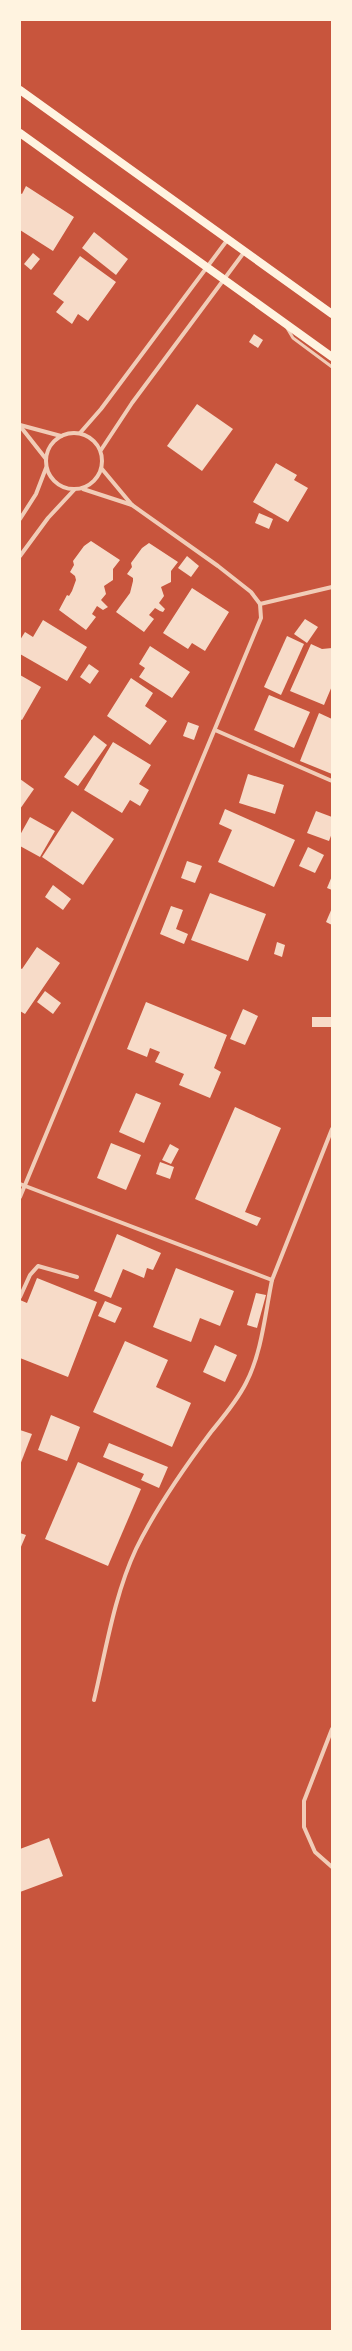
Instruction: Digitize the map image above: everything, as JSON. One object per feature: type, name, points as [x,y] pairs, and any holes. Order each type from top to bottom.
[{"type":"main road","points":[[20,90],[332,314]]},
{"type":"main road","points":[[20,133],[332,357]]},
{"type":"street","points":[[80,433],[101,409],[228,239]]},
{"type":"street","points":[[83,489],[98,477],[102,469],[101,450],[132,403],[245,252]]},
{"type":"street","points":[[20,426],[61,436]]},
{"type":"street","points":[[20,426],[46,459]]},
{"type":"street","points":[[101,450],[88,436],[80,433],[70,433],[61,436],[48,449],[46,459],[47,468],[56,484],[74,490],[83,489],[132,505]]},
{"type":"street","points":[[20,519],[36,494],[47,468]]},
{"type":"street","points":[[20,1197],[261,618],[260,604],[251,592],[218,566],[132,505],[102,469]]},
{"type":"street","points":[[20,556],[48,518],[74,490]]},
{"type":"street","points":[[260,604],[332,587]]},
{"type":"street","points":[[215,730],[332,781]]},
{"type":"street","points":[[94,1700],[118,1599],[136,1550],[160,1507],[211,1432],[231,1408],[254,1366],[272,1280],[332,1129]]},
{"type":"street","points":[[20,1184],[272,1280]]},
{"type":"street","points":[[20,1297],[30,1275],[38,1266],[77,1277]]},
{"type":"street","points":[[332,1729],[304,1801],[304,1827],[315,1852],[332,1867]]},
{"type":"lane","points":[[287,325],[293,338],[332,367]]},
{"type":"building","points":[[26,186],[74,217],[53,251],[20,230],[20,193],[22,194]]},
{"type":"building","points":[[94,232],[128,259],[116,275],[82,248]]},
{"type":"building","points":[[33,253],[40,259],[31,270],[24,264]]},
{"type":"building","points":[[80,256],[116,282],[88,321],[78,314],[72,324],[56,312],[64,302],[53,294]]},
{"type":"building","points":[[254,334],[263,340],[258,348],[249,342]]},
{"type":"building","points":[[197,404],[233,429],[202,471],[167,446]]},
{"type":"building","points":[[276,463],[297,475],[294,480],[308,488],[288,522],[253,502]]},
{"type":"building","points":[[259,513],[273,519],[269,529],[255,523]]},
{"type":"building","points":[[91,541],[120,560],[113,569],[113,580],[104,586],[106,594],[101,600],[108,607],[103,610],[97,606],[92,614],[96,617],[86,630],[59,610],[67,595],[69,596],[72,591],[76,580],[75,576],[70,572],[74,565],[73,561],[84,546]]},
{"type":"building","points":[[149,543],[178,562],[171,571],[171,582],[161,587],[164,596],[159,603],[165,609],[163,612],[155,608],[149,615],[154,619],[144,632],[116,612],[130,593],[133,578],[127,574],[132,567],[131,563],[142,548]]},
{"type":"building","points":[[187,556],[199,566],[191,577],[178,568]]},
{"type":"building","points":[[192,588],[229,612],[205,651],[192,643],[188,649],[163,633]]},
{"type":"building","points":[[305,619],[318,627],[307,643],[294,634]]},
{"type":"building","points":[[43,620],[87,647],[67,681],[20,654],[20,640],[25,632],[33,637]]},
{"type":"building","points":[[287,636],[304,644],[281,695],[264,687]]},
{"type":"building","points":[[311,644],[322,649],[332,648],[332,686],[324,705],[290,691]]},
{"type":"building","points":[[150,646],[190,672],[172,698],[139,677],[145,668],[139,664]]},
{"type":"building","points":[[89,664],[99,671],[90,684],[80,677]]},
{"type":"building","points":[[20,675],[41,687],[22,720],[20,719]]},
{"type":"building","points":[[131,678],[153,693],[145,706],[167,721],[150,745],[107,716]]},
{"type":"building","points":[[269,695],[310,712],[294,748],[254,730]]},
{"type":"building","points":[[319,713],[332,719],[332,774],[300,761]]},
{"type":"building","points":[[188,722],[199,726],[194,740],[183,736]]},
{"type":"building","points":[[94,735],[107,745],[78,786],[64,777]]},
{"type":"building","points":[[113,742],[151,765],[139,784],[149,790],[140,806],[130,800],[122,813],[84,790]]},
{"type":"building","points":[[248,774],[284,785],[275,814],[239,803]]},
{"type":"building","points":[[20,779],[34,789],[20,809]]},
{"type":"building","points":[[225,809],[295,840],[274,887],[218,862],[232,830],[219,824]]},
{"type":"building","points":[[72,811],[114,839],[83,885],[42,857]]},
{"type":"building","points":[[316,811],[332,817],[332,833],[329,841],[307,833]]},
{"type":"building","points":[[30,817],[55,831],[40,857],[20,846],[20,835]]},
{"type":"building","points":[[308,847],[324,855],[315,873],[299,866]]},
{"type":"building","points":[[187,861],[202,866],[195,883],[181,878]]},
{"type":"building","points":[[332,876],[332,890],[327,888]]},
{"type":"building","points":[[53,885],[71,899],[63,910],[45,897]]},
{"type":"building","points":[[210,893],[266,914],[248,961],[191,940]]},
{"type":"building","points":[[171,906],[183,910],[176,929],[188,934],[184,944],[160,934]]},
{"type":"building","points":[[332,908],[332,925],[326,922]]},
{"type":"building","points":[[277,942],[285,945],[282,957],[274,954]]},
{"type":"building","points":[[37,947],[60,963],[25,1014],[20,1011],[20,968],[22,969]]},
{"type":"building","points":[[45,991],[61,1003],[53,1014],[37,1002]]},
{"type":"building","points":[[146,1002],[227,1035],[214,1068],[221,1072],[210,1098],[179,1085],[184,1074],[155,1062],[160,1052],[150,1048],[147,1057],[127,1049]]},
{"type":"building","points":[[243,1009],[258,1016],[245,1045],[230,1039]]},
{"type":"building","points":[[312,1017],[332,1017],[331,1027],[312,1027]]},
{"type":"building","points":[[136,1093],[161,1103],[144,1143],[119,1132]]},
{"type":"building","points":[[235,1107],[281,1128],[245,1212],[261,1218],[257,1226],[195,1199]]},
{"type":"building","points":[[111,1143],[141,1155],[126,1190],[97,1178]]},
{"type":"building","points":[[170,1144],[179,1149],[171,1164],[162,1160]]},
{"type":"building","points":[[160,1162],[174,1167],[170,1179],[156,1174]]},
{"type":"building","points":[[117,1234],[161,1253],[153,1270],[147,1268],[144,1278],[123,1269],[111,1298],[94,1291]]},
{"type":"building","points":[[176,1268],[234,1291],[220,1326],[200,1318],[191,1342],[153,1327]]},
{"type":"building","points":[[37,1278],[97,1302],[68,1377],[20,1358],[20,1300],[27,1303]]},
{"type":"building","points":[[256,1293],[266,1295],[257,1328],[247,1325]]},
{"type":"building","points":[[105,1301],[122,1308],[115,1323],[98,1316]]},
{"type":"building","points":[[125,1341],[168,1360],[156,1387],[191,1403],[172,1447],[93,1412]]},
{"type":"building","points":[[215,1345],[237,1355],[225,1382],[203,1372]]},
{"type":"building","points":[[51,1415],[80,1427],[67,1461],[38,1450]]},
{"type":"building","points":[[20,1430],[32,1434],[20,1465]]},
{"type":"building","points":[[109,1443],[168,1467],[159,1488],[141,1480],[144,1474],[103,1457]]},
{"type":"building","points":[[78,1462],[141,1489],[108,1566],[45,1539]]},
{"type":"building","points":[[20,1533],[26,1535],[20,1549]]},
{"type":"building","points":[[49,1838],[63,1876],[20,1892],[20,1849]]}]
